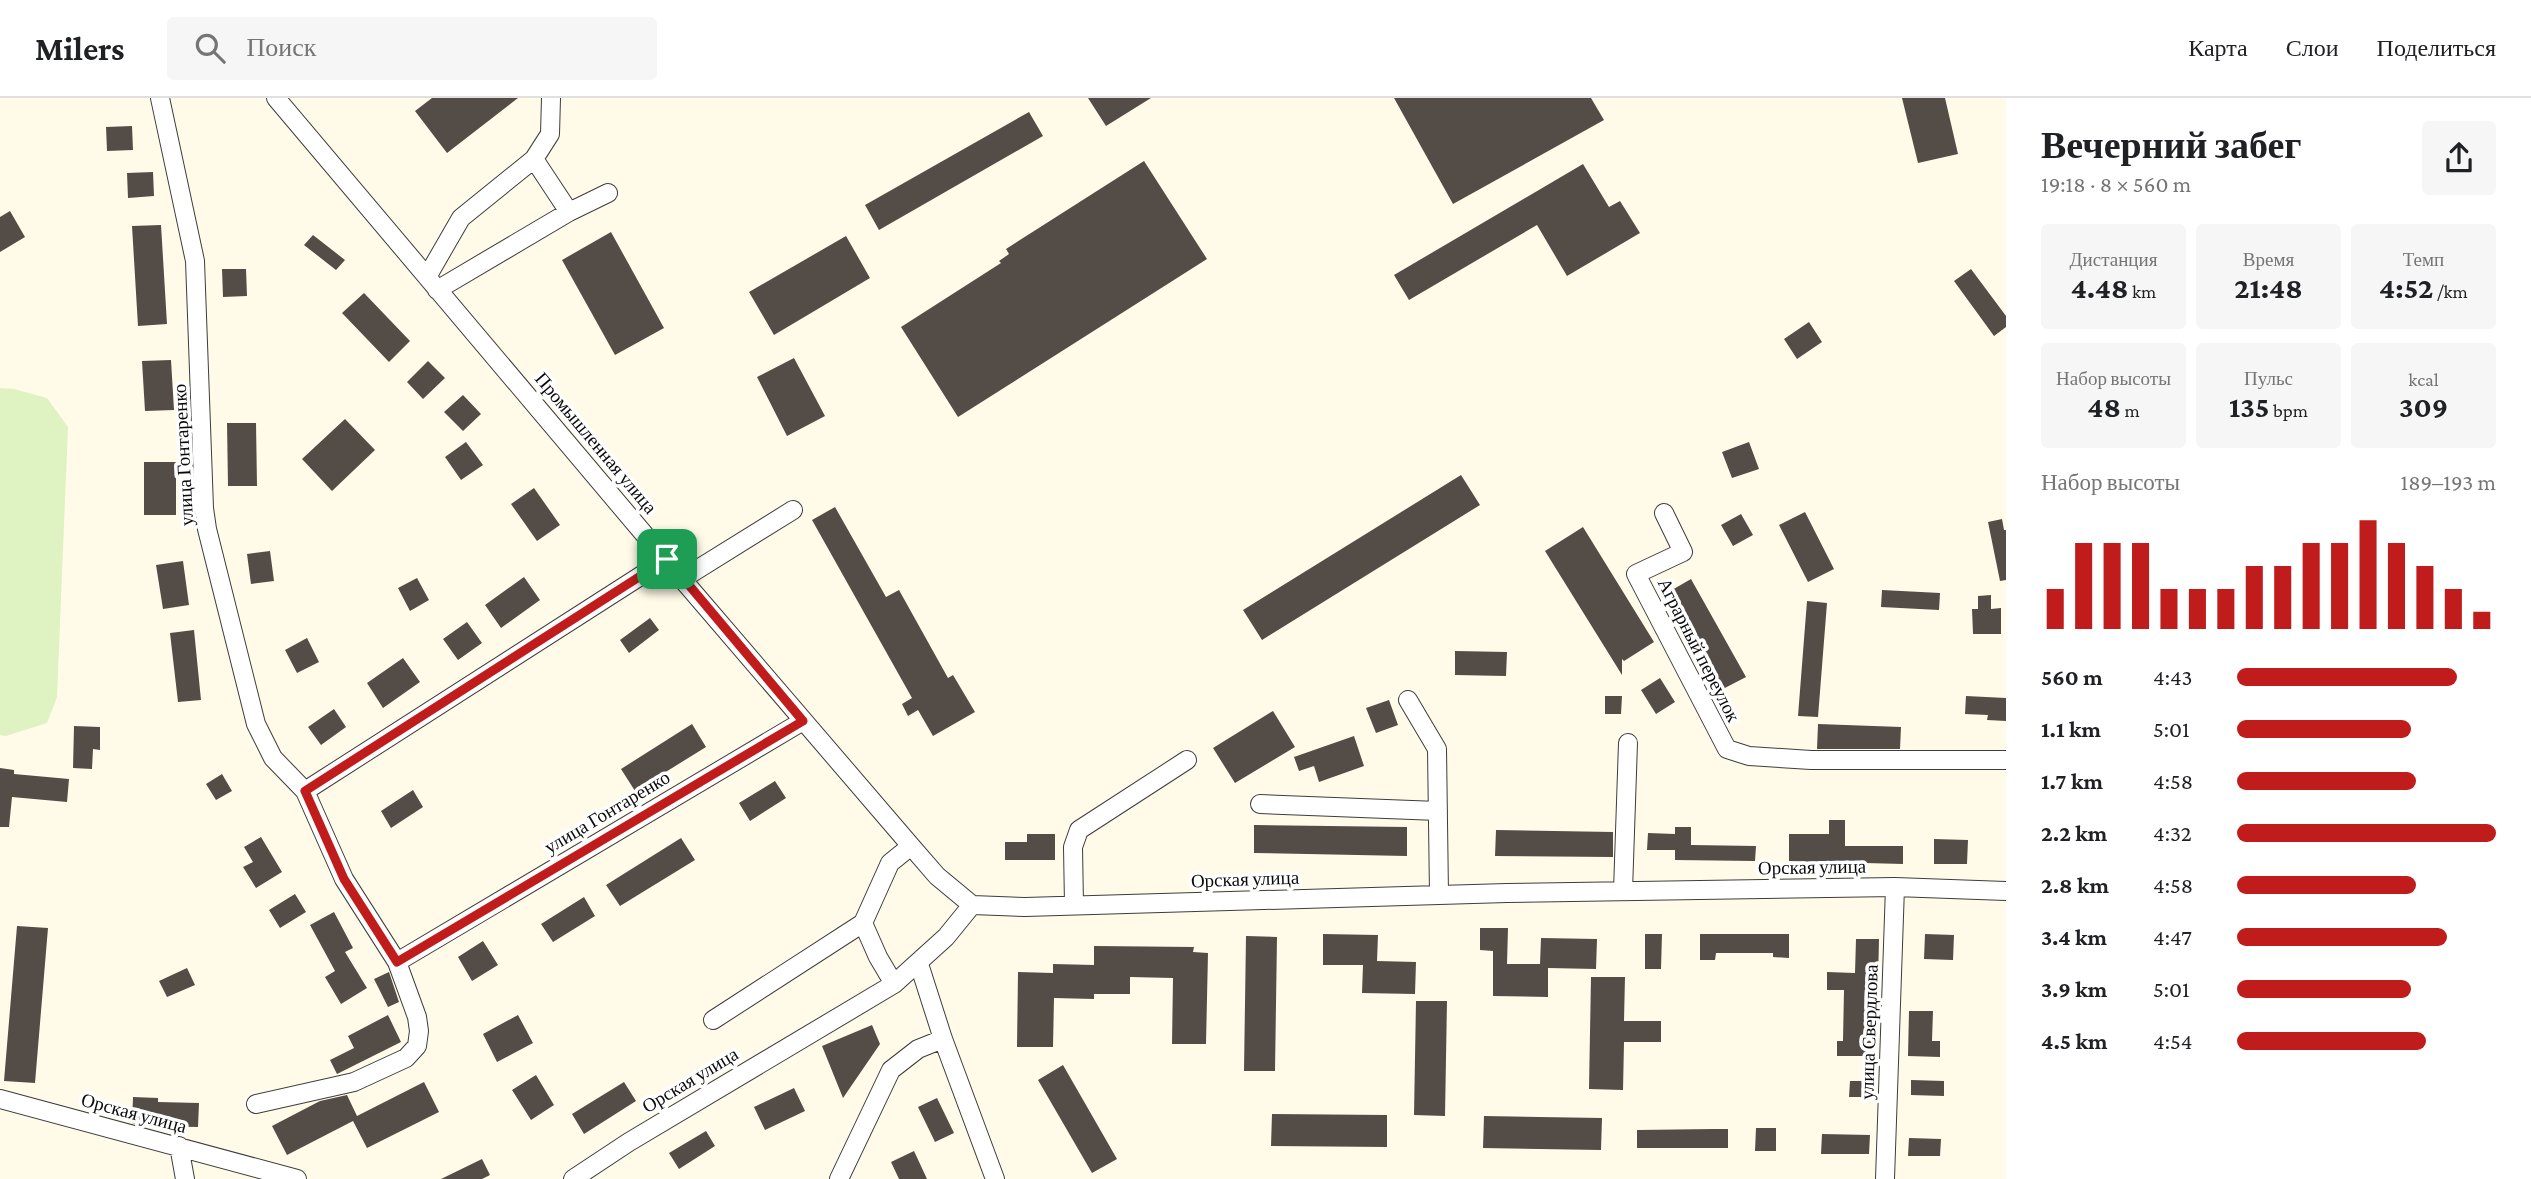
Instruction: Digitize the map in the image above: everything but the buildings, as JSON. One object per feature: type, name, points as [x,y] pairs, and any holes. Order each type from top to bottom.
[{"type":"street","name":"улица Гонтаренко","points":[[160,98],[195,261],[207,529],[257,724],[273,758],[305,791],[344,879],[397,962],[418,1024],[417,1046],[407,1058],[354,1082],[256,1104]]},
{"type":"street","name":"Промышленная улица","points":[[276,98],[803,721],[937,876],[972,905]]},
{"type":"street","points":[[432,283],[461,218],[534,159],[550,134],[551,98]]},
{"type":"street","points":[[534,159],[569,212]]},
{"type":"street","points":[[432,283],[608,193]]},
{"type":"street","points":[[682,579],[793,510]]},
{"type":"street","name":"Аграрный переулок","points":[[1664,513],[1684,552],[1636,574],[1727,749],[1749,756],[1811,760],[2006,760]]},
{"type":"street","points":[[305,791],[667,559]]},
{"type":"street","points":[[1408,700],[1437,749],[1439,894]]},
{"type":"street","name":"улица Гонтаренко","points":[[397,962],[803,721]]},
{"type":"street","points":[[1623,891],[1628,743]]},
{"type":"street","points":[[1074,905],[1073,847],[1080,830],[1188,760]]},
{"type":"street","points":[[1260,804],[1438,811]]},
{"type":"street","points":[[713,1020],[863,923],[890,863],[911,846]]},
{"type":"street","name":"Орская улица","points":[[573,1179],[746,1070],[894,984],[946,937],[972,905],[1895,887],[2006,891]]},
{"type":"street","name":"улица Свердлова","points":[[1885,1179],[1895,887]]},
{"type":"street","points":[[863,923],[894,984]]},
{"type":"street","points":[[919,964],[943,1040],[995,1179]]},
{"type":"street","points":[[839,1179],[891,1070],[918,1048],[943,1040]]},
{"type":"street","name":"Орская улица","points":[[0,1099],[298,1179]]},
{"type":"street","points":[[179,1146],[185,1179]]},
{"type":"green space","points":[[0,388],[47,398],[68,427],[57,697],[47,723],[6,736],[0,735]]},
{"type":"route","points":[[667,559],[803,721],[397,962],[344,879],[305,791],[667,559]]}]
